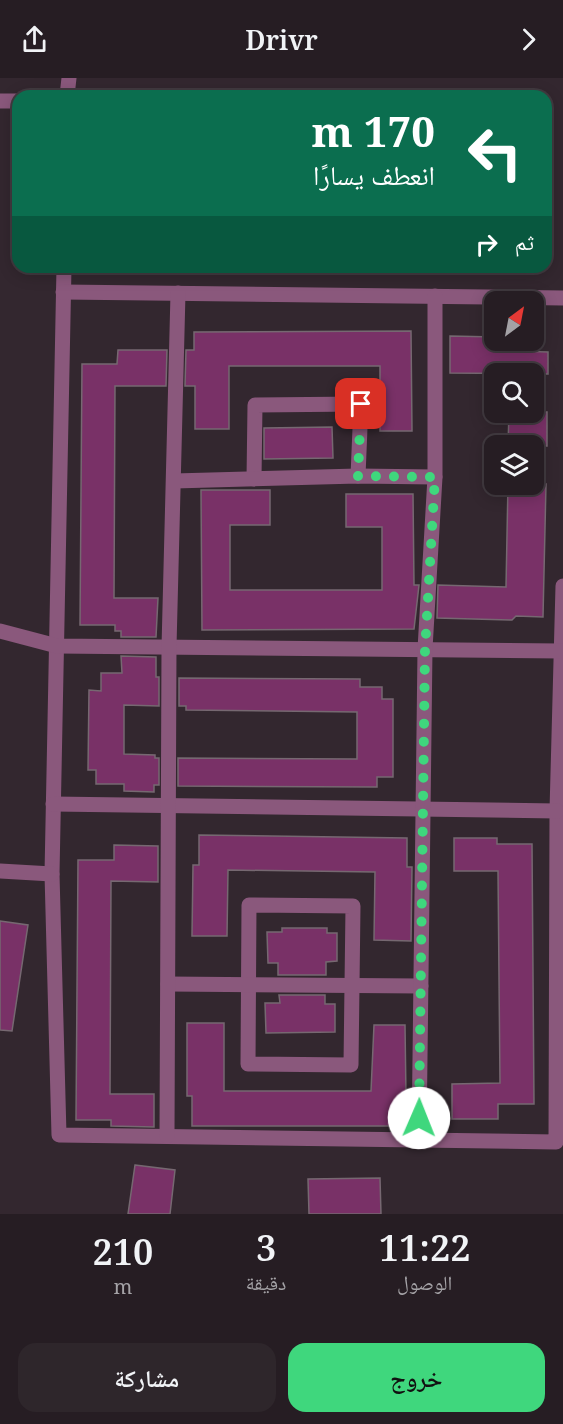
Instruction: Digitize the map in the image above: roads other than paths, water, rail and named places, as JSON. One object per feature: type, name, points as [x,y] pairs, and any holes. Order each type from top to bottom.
[{"type":"street","points":[[64,273],[52,874],[59,1135],[556,1142],[557,811],[563,586]]},
{"type":"street","points":[[63,292],[563,298]]},
{"type":"street","points":[[167,1136],[170,647],[178,293]]},
{"type":"street","points":[[419,1140],[425,650],[435,477],[435,296]]},
{"type":"street","points":[[254,479],[255,405],[361,404],[358,476]]},
{"type":"street","points":[[174,482],[358,476],[435,477]]},
{"type":"street","points":[[0,631],[57,646],[561,651]]},
{"type":"street","points":[[53,804],[557,811]]},
{"type":"street","points":[[0,871],[52,874]]},
{"type":"street","points":[[249,905],[353,906],[352,985],[351,1065],[248,1064],[249,905]]},
{"type":"street","points":[[168,984],[421,986]]}]
